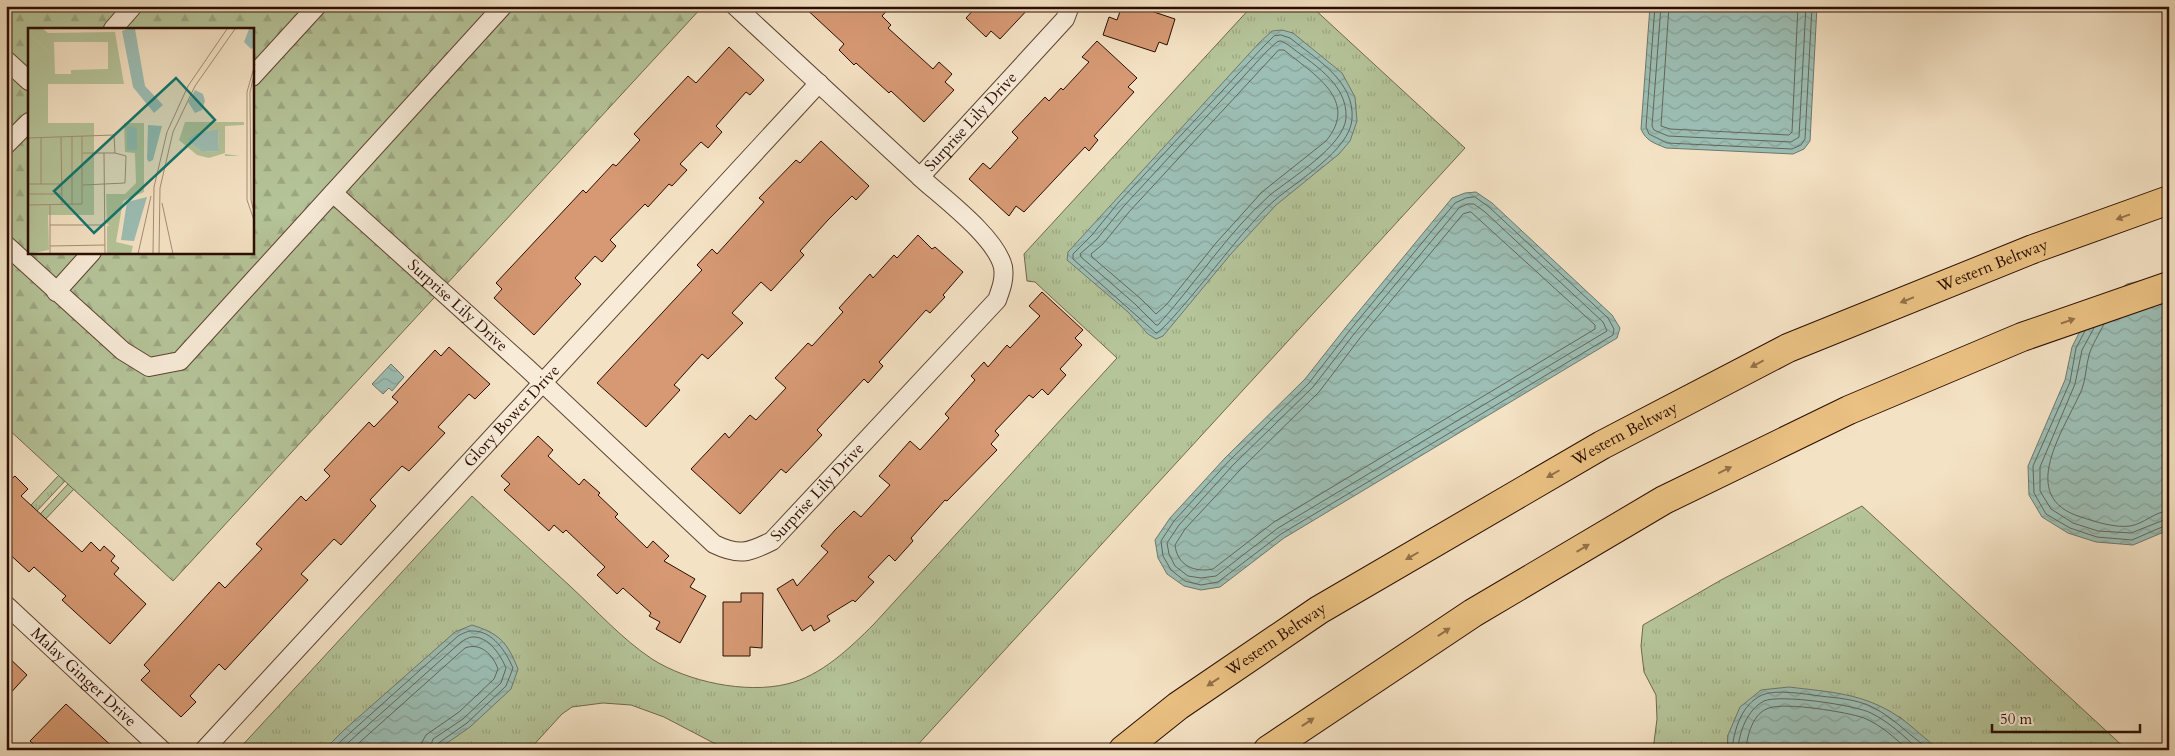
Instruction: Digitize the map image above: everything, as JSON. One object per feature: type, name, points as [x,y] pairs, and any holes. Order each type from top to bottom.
[{"type":"highway","name":"Western Beltway","points":[[1123,750],[1178,706],[1319,610],[1602,445],[1788,348],[2033,249],[2169,200]]},
{"type":"highway","points":[[1268,750],[1473,613],[1664,500],[1850,410],[2022,338],[2169,286]]},
{"type":"highway","points":[[1103,750],[1178,706]]},
{"type":"street","points":[[114,28],[133,6]]},
{"type":"street","points":[[254,75],[317,6]]},
{"type":"street","points":[[6,245],[123,351],[149,367],[180,361],[502,6]]},
{"type":"street","points":[[734,6],[920,177]]},
{"type":"street","name":"Surprise Lily Drive","points":[[333,193],[542,383],[714,544],[730,552],[750,552],[772,541],[997,300],[1004,283],[1003,266],[990,241],[920,177],[1065,19],[1070,6]]},
{"type":"street","points":[[6,60],[28,80]]},
{"type":"street","name":"Glory Bower Drive","points":[[204,750],[820,84]]},
{"type":"street","points":[[6,145],[28,123]]},
{"type":"street","points":[[56,292],[90,254]]},
{"type":"street","name":"Malay Ginger Drive","points":[[6,605],[162,750]]},
{"type":"green space","points":[[6,6],[703,6],[173,581],[6,427]]},
{"type":"green space","points":[[1252,6],[1311,6],[1465,148],[913,750],[727,750],[664,717],[631,705],[603,703],[572,707],[562,714],[529,750],[238,750],[472,496],[620,634],[652,659],[666,667],[700,680],[736,687],[754,688],[771,687],[800,680],[812,675],[834,660],[874,624],[1117,358],[1035,282],[1027,281],[1024,254]]},
{"type":"green space","points":[[59,475],[65,481],[6,544],[6,532]]},
{"type":"green space","points":[[68,484],[74,489],[6,561],[6,551]]},
{"type":"green space","points":[[1862,506],[2127,750],[1941,750],[1926,741],[1900,717],[1728,735],[1727,750],[1653,750],[1657,719],[1656,695],[1644,672],[1641,646],[1643,625],[1721,580]]},
{"type":"water","points":[[1650,6],[1817,6],[1810,141],[1804,149],[1793,154],[1666,148],[1648,139],[1641,129]]},
{"type":"water","points":[[1282,30],[1293,33],[1342,73],[1355,97],[1357,121],[1350,141],[1339,154],[1276,205],[1230,255],[1163,336],[1156,339],[1148,334],[1128,312],[1067,260],[1068,252],[1259,43],[1272,31]]},
{"type":"water","points":[[1476,192],[1492,203],[1612,315],[1620,328],[1617,338],[1284,538],[1220,587],[1201,590],[1184,586],[1167,574],[1158,558],[1155,540],[1170,518],[1225,458],[1305,379],[1452,198],[1465,193]]},
{"type":"water","points":[[2169,274],[2169,528],[2133,545],[2096,542],[2068,533],[2042,517],[2029,495],[2028,466],[2065,380],[2072,347],[2091,309],[2127,284]]},
{"type":"water","points":[[391,364],[404,377],[392,391],[389,388],[383,394],[372,384]]},
{"type":"water","points":[[472,625],[489,632],[501,640],[510,652],[518,669],[511,689],[470,727],[437,750],[324,750],[455,632]]},
{"type":"water","points":[[1789,687],[1832,692],[1873,703],[1899,717],[1941,750],[1727,750],[1728,735],[1740,707],[1761,690]]},
{"type":"building","points":[[803,6],[891,6],[882,16],[891,25],[888,28],[933,69],[939,62],[952,74],[945,82],[954,90],[924,122],[891,91],[889,93],[856,63],[854,65],[839,50],[844,44]]},
{"type":"building","points":[[977,6],[1031,6],[1000,39],[991,31],[986,37],[966,18]]},
{"type":"building","points":[[1122,6],[1136,6],[1175,19],[1167,45],[1159,42],[1155,52],[1103,35],[1109,17],[1117,20]]},
{"type":"building","points":[[1097,41],[1137,78],[1128,87],[1134,92],[1094,136],[1098,140],[1089,151],[1085,147],[1024,212],[1016,206],[1009,216],[969,179],[983,163],[990,169],[1018,138],[1012,132],[1045,97],[1049,101],[1061,88],[1063,90],[1089,62],[1082,57]]},
{"type":"building","points":[[729,47],[764,80],[750,95],[746,92],[716,126],[722,132],[708,148],[701,142],[680,164],[687,170],[672,186],[669,184],[648,207],[645,204],[610,240],[616,246],[602,262],[595,256],[575,278],[581,284],[534,335],[494,298],[502,289],[496,283],[583,190],[586,193],[613,164],[616,166],[640,140],[634,134],[688,76],[696,83]]},
{"type":"building","points":[[821,141],[869,186],[856,200],[852,196],[828,220],[800,251],[804,255],[771,291],[761,282],[732,313],[743,323],[708,359],[702,354],[674,385],[680,390],[646,427],[597,383],[702,270],[697,265],[712,249],[717,254],[764,202],[759,198],[796,160],[800,163]]},
{"type":"building","points":[[918,235],[932,249],[935,247],[963,272],[943,295],[945,297],[930,313],[926,310],[879,362],[883,366],[868,383],[864,379],[817,430],[822,435],[786,473],[781,469],[740,514],[691,469],[725,433],[729,438],[750,415],[756,420],[786,388],[775,378],[808,343],[812,346],[843,312],[839,308],[870,274],[873,278],[894,255],[897,258]]},
{"type":"building","points":[[1042,292],[1083,330],[1075,338],[1082,345],[1060,369],[1066,375],[1048,395],[1042,389],[1033,398],[1029,395],[995,431],[999,435],[991,444],[997,450],[947,501],[945,500],[911,538],[913,541],[895,561],[889,555],[868,577],[874,582],[855,602],[853,600],[827,616],[830,621],[814,631],[811,625],[802,631],[777,589],[793,579],[797,586],[828,552],[821,546],[835,530],[854,511],[861,517],[890,485],[879,476],[910,441],[920,450],[949,418],[945,414],[975,380],[971,376],[984,362],[988,367],[1007,345],[1010,348],[1040,316],[1029,306]]},
{"type":"building","points":[[449,347],[490,384],[475,399],[469,394],[438,427],[445,433],[409,471],[402,466],[370,500],[376,506],[341,545],[334,539],[301,574],[308,580],[225,670],[219,664],[190,696],[196,702],[181,717],[141,680],[150,671],[144,665],[219,582],[225,588],[262,549],[256,544],[301,496],[306,501],[330,476],[324,470],[369,422],[374,427],[398,402],[392,397],[435,350],[441,356]]},
{"type":"building","points":[[538,436],[553,450],[548,456],[579,485],[584,479],[600,493],[598,495],[618,514],[615,517],[647,548],[653,541],[669,556],[664,561],[695,579],[690,587],[706,596],[680,643],[656,629],[660,622],[649,616],[651,613],[623,588],[617,594],[597,575],[605,567],[566,530],[563,533],[554,525],[549,531],[504,490],[510,484],[501,476]]},
{"type":"building","points":[[15,476],[28,489],[21,496],[82,552],[91,542],[100,551],[104,546],[115,556],[111,561],[119,568],[114,574],[146,604],[110,644],[62,600],[66,596],[34,567],[29,572],[6,551],[6,483]]},
{"type":"building","points":[[741,593],[763,593],[762,648],[750,647],[750,656],[723,656],[723,602],[741,602]]},
{"type":"building","points":[[6,655],[27,675],[6,698]]},
{"type":"building","points":[[66,704],[116,750],[40,750],[30,741]]}]
